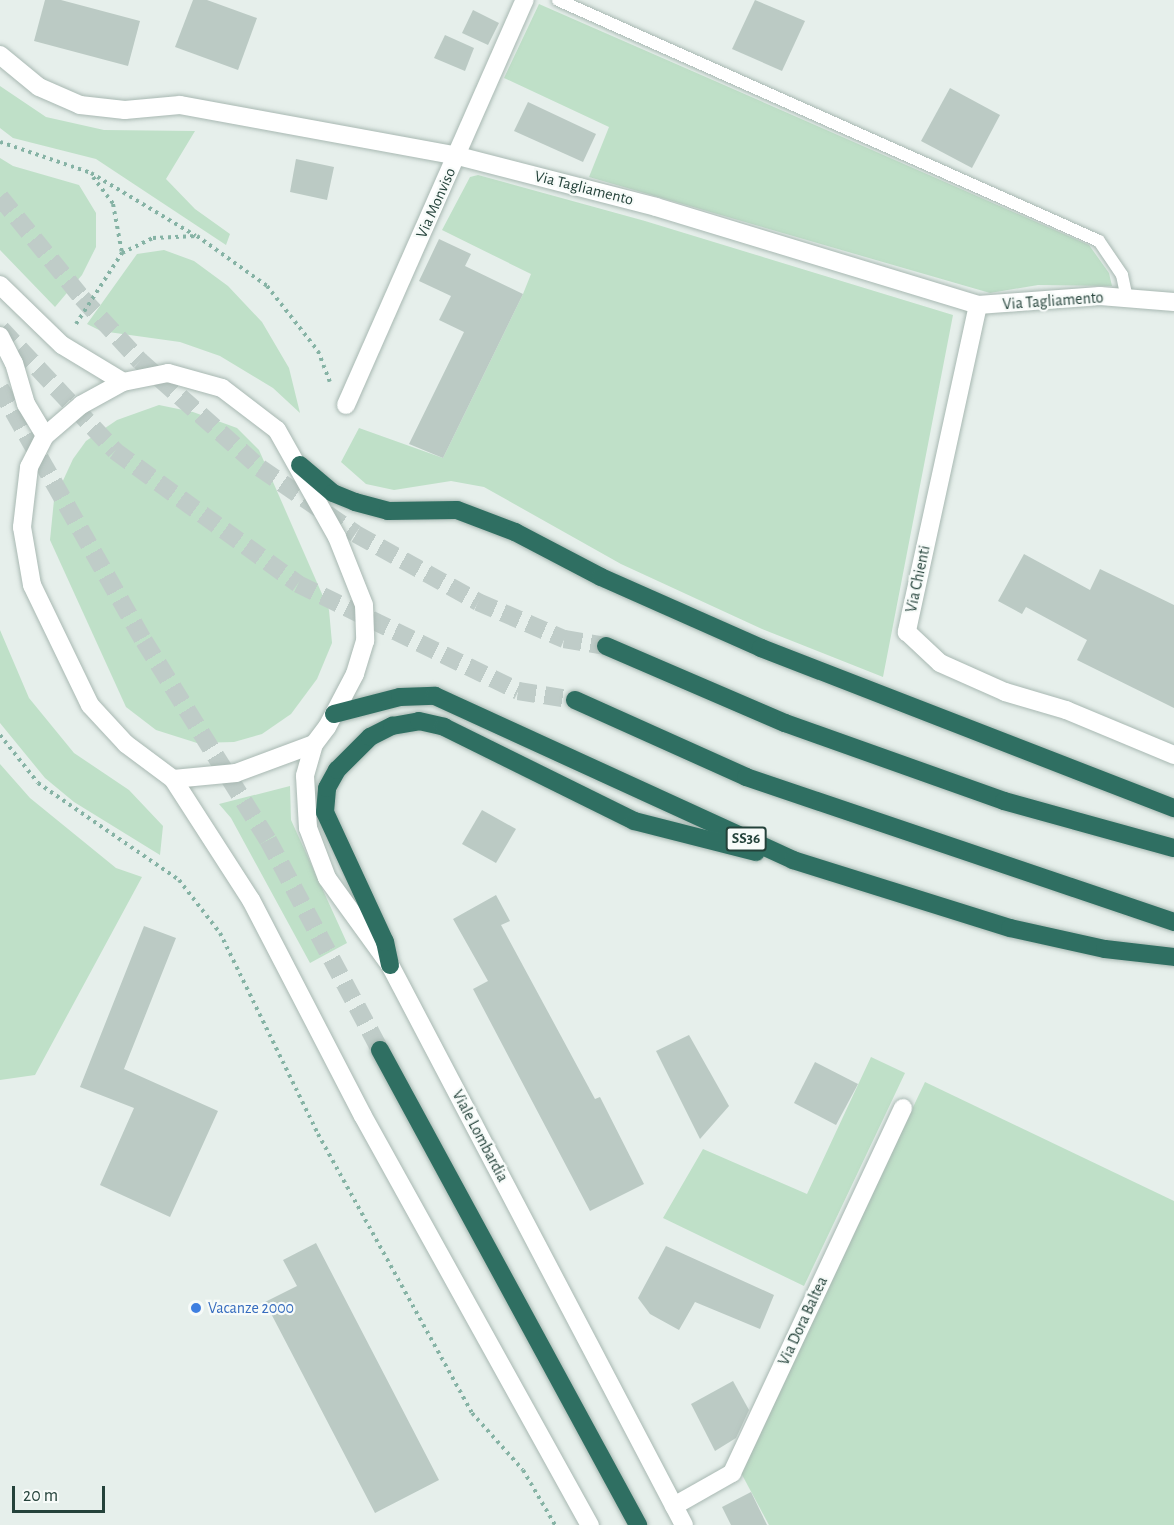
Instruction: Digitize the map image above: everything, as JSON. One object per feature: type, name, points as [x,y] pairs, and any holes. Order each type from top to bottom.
[{"type":"highway","points":[[300,465],[333,493],[355,502],[388,511],[457,510],[515,532],[601,577],[761,648],[1174,808]]},
{"type":"highway","points":[[606,646],[796,727],[1004,801],[1174,848]]},
{"type":"highway","name":"SS36","points":[[334,714],[400,697],[435,696],[793,860],[1010,927],[1105,949],[1174,957]]},
{"type":"highway","points":[[575,700],[746,777],[1174,922]]},
{"type":"highway","points":[[390,964],[386,942],[325,812],[327,788],[337,770],[370,737],[392,726],[419,721],[444,727],[634,821],[793,860]]},
{"type":"highway","points":[[381,1050],[638,1525]]},
{"type":"main road","name":"Via Monviso","points":[[346,405],[525,0]]},
{"type":"main road","name":"Via Tagliamento","points":[[0,55],[39,87],[80,105],[125,110],[180,105],[458,156],[656,207],[978,305],[1127,298],[1174,302]]},
{"type":"main road","points":[[0,285],[62,345],[123,382]]},
{"type":"main road","name":"Via Chienti","points":[[978,305],[906,632],[940,663],[1005,692],[1066,710],[1174,755]]},
{"type":"main road","points":[[0,336],[14,363],[26,404],[45,436],[29,466],[22,501],[32,585],[90,705],[126,744],[173,779],[251,900],[369,1126],[590,1525]]},
{"type":"main road","name":"Viale Lombardia","points":[[45,436],[81,405],[123,382],[168,373],[222,388],[277,430],[300,465],[337,537],[364,605],[365,641],[355,674],[334,714],[314,744],[305,777],[308,828],[327,878],[390,964],[684,1525]]},
{"type":"main road","points":[[173,779],[236,773],[314,744]]},
{"type":"main road","name":"Via Dora Baltea","points":[[674,1506],[732,1473],[903,1108]]},
{"type":"lane","points":[[558,0],[1099,241],[1122,275],[1127,298]]},
{"type":"path","points":[[0,142],[91,173],[197,236],[267,286],[318,351],[328,379],[346,405]]},
{"type":"path","points":[[91,173],[112,204],[122,253],[153,238],[197,236]]},
{"type":"path","points":[[0,735],[38,783],[178,880],[220,933],[318,1134],[472,1413],[523,1470],[555,1525]]},
{"type":"green space","points":[[539,4],[1089,245],[1109,273],[1112,286],[1038,285],[990,293],[589,177],[609,127],[504,78]]},
{"type":"green space","points":[[0,86],[46,117],[104,130],[195,131],[166,179],[195,209],[230,234],[226,245],[96,159],[13,138],[0,128]]},
{"type":"green space","points":[[0,158],[13,166],[79,185],[96,213],[96,247],[82,275],[55,307],[0,250]]},
{"type":"green space","points":[[478,175],[645,221],[953,315],[883,677],[762,629],[621,564],[484,487],[451,481],[394,490],[366,484],[341,462],[359,428],[443,458],[523,294],[531,274],[442,230],[470,177]]},
{"type":"green space","points":[[164,250],[194,261],[228,286],[262,322],[289,368],[300,413],[273,388],[220,356],[180,342],[101,331],[87,324],[137,254]]},
{"type":"green space","points":[[159,405],[193,412],[237,428],[259,450],[329,610],[332,643],[317,679],[291,714],[262,734],[234,742],[197,743],[156,730],[126,707],[50,540],[54,500],[73,459],[86,441],[117,420]]},
{"type":"green space","points":[[0,630],[29,698],[74,753],[129,790],[163,826],[160,855],[74,802],[45,778],[0,723]]},
{"type":"green space","points":[[0,764],[30,798],[116,868],[142,877],[35,1075],[0,1080]]},
{"type":"green space","points":[[290,786],[291,820],[347,943],[310,963],[231,818],[219,804]]},
{"type":"green space","points":[[871,1057],[905,1073],[804,1286],[663,1218],[703,1149],[807,1194]]},
{"type":"green space","points":[[925,1082],[1174,1201],[1174,1525],[769,1525],[740,1471]]},
{"type":"building","points":[[45,0],[61,0],[140,21],[128,66],[34,41]]},
{"type":"building","points":[[193,0],[207,0],[257,18],[238,70],[175,47]]},
{"type":"building","points":[[755,0],[805,21],[782,71],[732,49]]},
{"type":"building","points":[[473,10],[499,23],[488,45],[462,33]]},
{"type":"building","points":[[445,35],[474,48],[465,71],[434,58]]},
{"type":"building","points":[[950,88],[1000,115],[972,168],[921,141]]},
{"type":"building","points":[[528,102],[596,134],[583,162],[514,131]]},
{"type":"building","points":[[296,159],[334,167],[327,200],[290,192]]},
{"type":"building","points":[[439,239],[471,254],[465,266],[523,294],[443,458],[409,444],[464,332],[439,320],[451,296],[419,281]]},
{"type":"building","points":[[1024,554],[1090,590],[1100,569],[1174,605],[1174,708],[1077,660],[1087,640],[1026,607],[1022,614],[998,601]]},
{"type":"building","points":[[482,810],[516,829],[496,863],[462,844]]},
{"type":"building","points":[[496,895],[510,921],[501,925],[595,1099],[600,1097],[644,1184],[590,1211],[473,989],[488,981],[453,919]]},
{"type":"building","points":[[144,926],[176,938],[124,1069],[218,1111],[170,1217],[100,1185],[134,1108],[80,1087]]},
{"type":"building","points":[[689,1035],[729,1106],[700,1139],[656,1051]]},
{"type":"building","points":[[815,1062],[858,1084],[836,1125],[794,1103]]},
{"type":"building","points":[[316,1243],[439,1480],[375,1513],[265,1302],[297,1286],[283,1260]]},
{"type":"building","points":[[666,1246],[774,1295],[760,1329],[695,1302],[679,1330],[650,1314],[638,1298]]},
{"type":"building","points":[[733,1381],[749,1410],[736,1438],[715,1451],[691,1404]]},
{"type":"building","points":[[751,1492],[767,1525],[731,1525],[722,1507]]},
{"type":"tunnel","points":[[0,197],[82,298],[140,361],[260,468],[356,534],[478,602],[564,639],[606,646]]},
{"type":"tunnel","points":[[1,329],[115,451],[298,584],[518,691],[575,700]]},
{"type":"tunnel","points":[[0,388],[144,641],[268,840],[380,1050]]},
{"type":"place","name":"Vacanze 2000","points":[[196,1308]]}]
